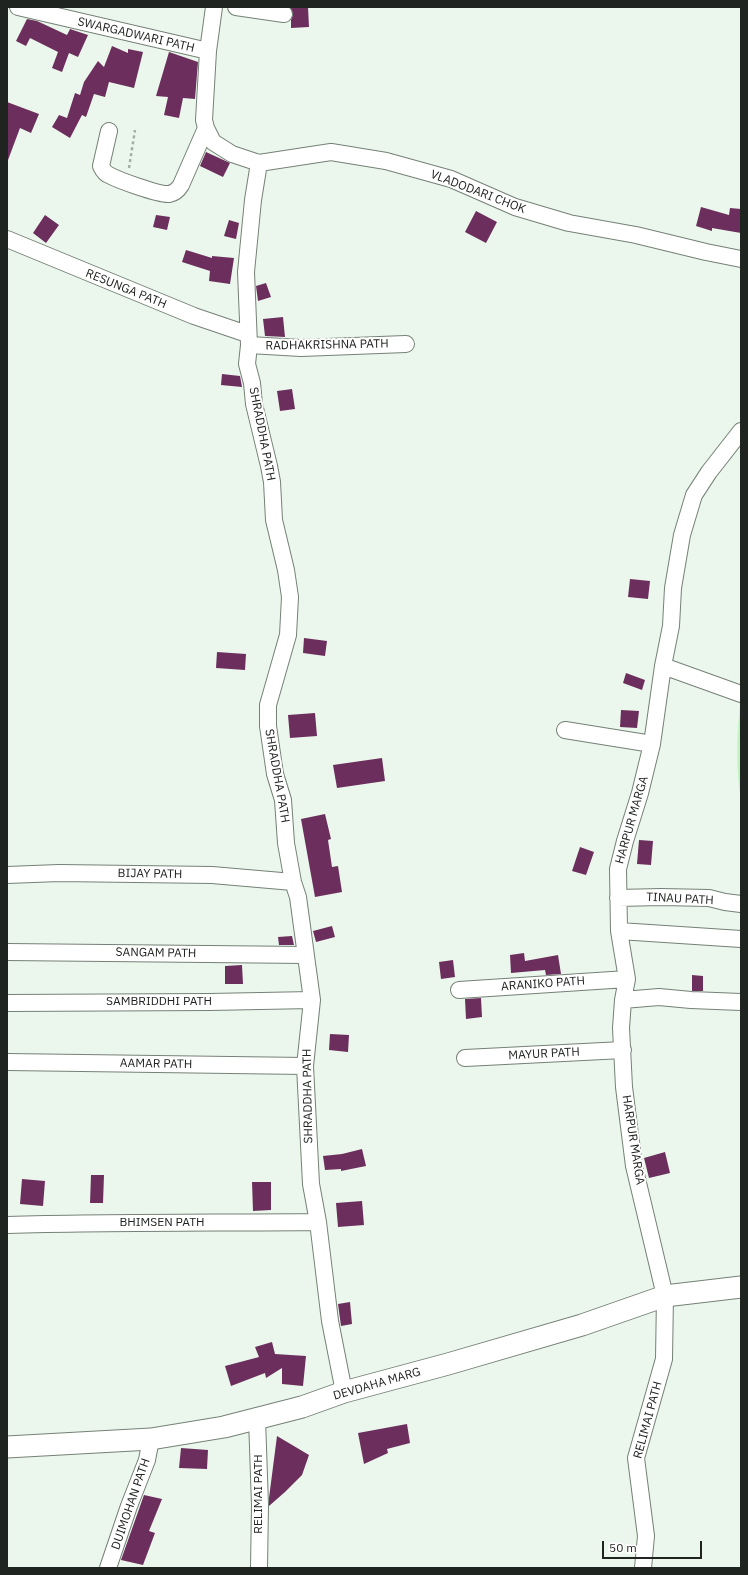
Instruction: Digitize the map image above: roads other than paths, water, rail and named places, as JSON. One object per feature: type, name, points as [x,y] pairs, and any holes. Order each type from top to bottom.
[{"type":"main road","name":"DEVDAHA MARG","points":[[7,1447],[151,1439],[224,1427],[302,1407],[344,1392],[448,1364],[582,1325],[665,1296],[741,1287]]},
{"type":"street","name":"SWARGADWARI PATH","points":[[18,7],[208,51]]},
{"type":"street","name":"VLADODARI CHOK","points":[[214,7],[208,51],[204,120],[213,142],[232,154],[259,163],[331,152],[386,161],[451,179],[515,207],[569,224],[636,236],[741,259]]},
{"type":"street","points":[[236,7],[284,14]]},
{"type":"street","points":[[109,131],[101,166],[103,171],[108,175],[127,182],[163,194],[170,194],[177,191],[206,128]]},
{"type":"street","name":"SHRADDHA PATH","points":[[259,163],[253,200],[246,272],[248,340],[247,364],[252,383],[254,404],[272,482],[274,520],[286,570],[290,597],[288,635],[268,705],[268,726],[275,774],[283,800],[286,844],[293,882],[298,896],[312,1000],[305,1066],[312,1184],[330,1321],[344,1392]]},
{"type":"street","name":"RESUNGA PATH","points":[[7,239],[194,316],[248,340]]},
{"type":"street","name":"RADHAKRISHNA PATH","points":[[248,340],[301,348],[406,344]]},
{"type":"street","name":"HARPUR MARGA","points":[[665,1296],[634,1166],[624,1087],[621,1028],[623,1000],[627,979],[619,931],[618,869],[624,841],[640,794],[652,744],[663,666],[671,626],[673,588],[682,535],[694,496],[709,472],[741,431]]},
{"type":"street","points":[[663,666],[741,694]]},
{"type":"street","points":[[565,730],[652,744]]},
{"type":"street","name":"BIJAY PATH","points":[[7,875],[59,873],[212,874],[293,882]]},
{"type":"street","name":"TINAU PATH","points":[[618,898],[703,898],[741,904]]},
{"type":"street","points":[[619,931],[741,939]]},
{"type":"street","name":"SANGAM PATH","points":[[7,952],[306,955]]},
{"type":"street","name":"ARANIKO PATH","points":[[459,990],[627,979]]},
{"type":"street","points":[[623,1000],[659,997],[741,1002]]},
{"type":"street","name":"SAMBRIDDHI PATH","points":[[7,1003],[312,1000]]},
{"type":"street","name":"MAYUR PATH","points":[[465,1058],[622,1050]]},
{"type":"street","name":"AAMAR PATH","points":[[7,1062],[305,1066]]},
{"type":"street","name":"BHIMSEN PATH","points":[[7,1225],[318,1222]]},
{"type":"street","name":"RELIMAI PATH","points":[[643,1568],[646,1536],[636,1458],[664,1359],[665,1296]]},
{"type":"street","name":"RELIMAI PATH","points":[[257,1419],[260,1505],[260,1568]]},
{"type":"street","name":"DUIMOHAN PATH","points":[[108,1568],[129,1506],[147,1460],[151,1439]]}]
